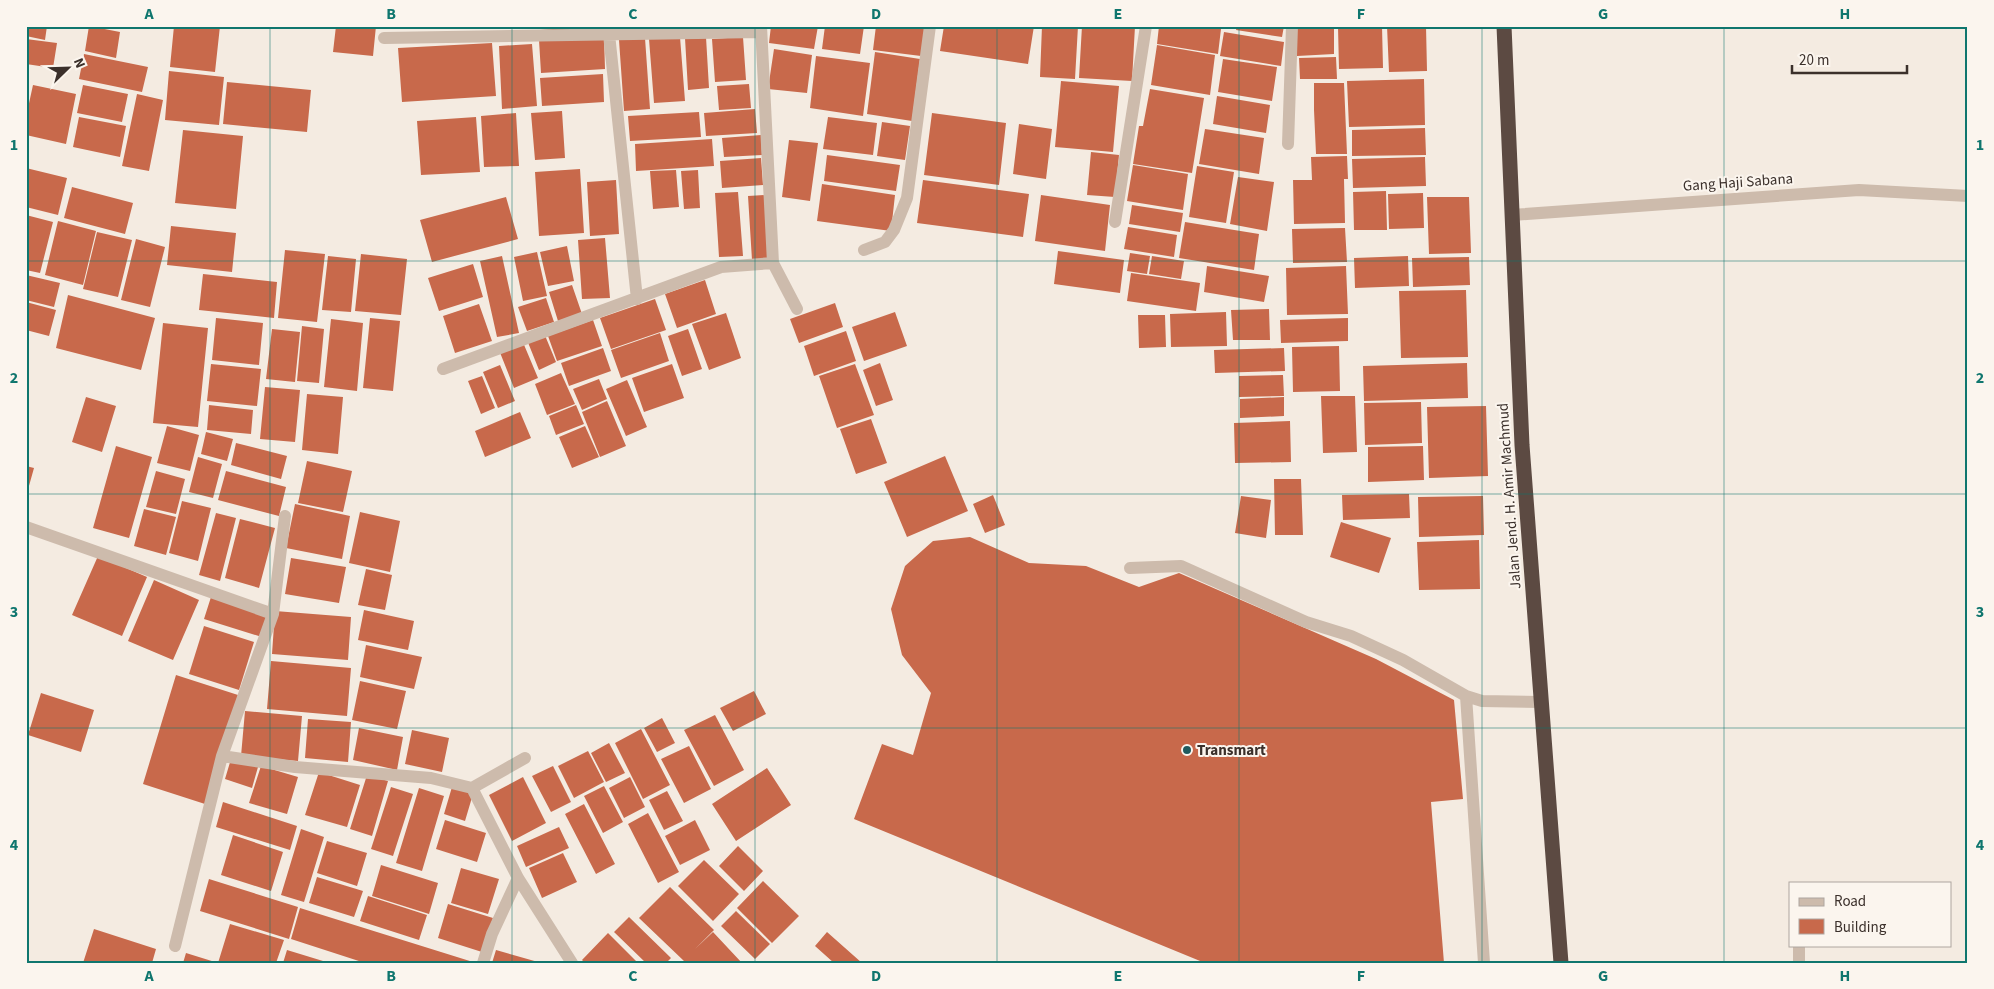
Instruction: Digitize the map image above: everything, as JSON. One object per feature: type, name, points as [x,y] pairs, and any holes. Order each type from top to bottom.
[{"type":"highway","name":"Jalan Jend. H. Amir Machmud","points":[[1504,26],[1522,445],[1561,963]]},
{"type":"street","points":[[864,250],[885,242],[894,230],[908,198],[930,26]]},
{"type":"street","points":[[1115,222],[1146,26]]},
{"type":"street","points":[[1288,144],[1292,26]]},
{"type":"street","points":[[384,38],[760,29],[773,263],[797,309]]},
{"type":"street","points":[[609,34],[637,299]]},
{"type":"street","name":"Gang Haji Sabana","points":[[1512,215],[1859,190],[1968,196]]},
{"type":"street","points":[[443,369],[484,352],[637,299],[721,267],[773,263]]},
{"type":"street","points":[[175,946],[222,756],[273,614],[285,516]]},
{"type":"street","points":[[26,527],[273,614]]},
{"type":"street","points":[[1130,568],[1181,566],[1306,622],[1360,640],[1403,660],[1466,696],[1482,701],[1540,702]]},
{"type":"street","points":[[1466,696],[1484,963]]},
{"type":"street","points":[[222,756],[295,768],[431,778],[472,788],[525,758]]},
{"type":"street","points":[[472,788],[518,878],[572,963]]},
{"type":"street","points":[[482,963],[492,934],[518,878]]},
{"type":"street","points":[[1799,946],[1799,963]]},
{"type":"building","points":[[26,26],[47,26],[45,40],[26,36]]},
{"type":"building","points":[[89,26],[120,32],[116,58],[85,51]]},
{"type":"building","points":[[174,26],[220,26],[215,72],[170,67]]},
{"type":"building","points":[[336,26],[376,26],[373,56],[333,52]]},
{"type":"building","points":[[540,26],[581,26],[581,32],[540,29]]},
{"type":"building","points":[[771,26],[818,26],[814,49],[769,43]]},
{"type":"building","points":[[825,26],[864,26],[860,54],[822,49]]},
{"type":"building","points":[[876,26],[925,26],[921,56],[873,50]]},
{"type":"building","points":[[944,26],[1034,26],[1028,64],[940,51]]},
{"type":"building","points":[[1042,26],[1078,26],[1075,79],[1040,77]]},
{"type":"building","points":[[1082,26],[1135,26],[1132,81],[1079,78]]},
{"type":"building","points":[[1159,26],[1203,26],[1221,29],[1218,54],[1157,44]]},
{"type":"building","points":[[1237,26],[1284,26],[1282,37],[1236,30]]},
{"type":"building","points":[[1296,26],[1334,26],[1334,54],[1297,56]]},
{"type":"building","points":[[1382,26],[1383,68],[1339,69],[1338,27]]},
{"type":"building","points":[[1387,26],[1426,26],[1427,71],[1389,72]]},
{"type":"building","points":[[1224,32],[1284,42],[1281,66],[1220,56]]},
{"type":"building","points":[[604,36],[605,69],[541,73],[539,40]]},
{"type":"building","points":[[680,37],[685,101],[654,103],[649,39]]},
{"type":"building","points":[[706,37],[709,88],[688,90],[685,38]]},
{"type":"building","points":[[743,37],[746,80],[715,82],[712,39]]},
{"type":"building","points":[[645,38],[650,109],[624,111],[619,40]]},
{"type":"building","points":[[26,39],[57,43],[53,68],[26,64]]},
{"type":"building","points":[[492,43],[496,96],[402,102],[398,48]]},
{"type":"building","points":[[532,44],[537,106],[502,109],[499,46]]},
{"type":"building","points":[[1157,45],[1215,55],[1210,95],[1151,85]]},
{"type":"building","points":[[774,49],[812,55],[807,93],[768,89]]},
{"type":"building","points":[[875,52],[920,59],[912,121],[867,114]]},
{"type":"building","points":[[84,54],[148,67],[142,92],[79,79]]},
{"type":"building","points":[[816,56],[870,63],[863,116],[810,108]]},
{"type":"building","points":[[1336,57],[1337,79],[1300,79],[1299,58]]},
{"type":"building","points":[[1223,59],[1277,67],[1272,101],[1218,92]]},
{"type":"building","points":[[169,71],[224,77],[219,125],[165,120]]},
{"type":"building","points":[[603,74],[604,102],[542,106],[540,78]]},
{"type":"building","points":[[1424,79],[1425,125],[1349,127],[1347,81]]},
{"type":"building","points":[[1061,81],[1119,86],[1113,152],[1055,147]]},
{"type":"building","points":[[227,82],[311,90],[307,132],[223,124]]},
{"type":"building","points":[[1314,83],[1344,83],[1347,154],[1316,154]]},
{"type":"building","points":[[749,84],[751,108],[719,110],[717,86]]},
{"type":"building","points":[[33,85],[76,94],[66,144],[26,135],[26,117]]},
{"type":"building","points":[[83,85],[128,94],[122,122],[77,113]]},
{"type":"building","points":[[1150,89],[1204,98],[1192,173],[1133,164],[1139,126],[1143,126]]},
{"type":"building","points":[[137,94],[163,100],[149,171],[122,166]]},
{"type":"building","points":[[1217,96],[1270,105],[1266,133],[1213,124]]},
{"type":"building","points":[[755,109],[757,133],[706,136],[704,113]]},
{"type":"building","points":[[562,111],[565,158],[535,160],[531,113]]},
{"type":"building","points":[[699,112],[701,137],[630,141],[628,116]]},
{"type":"building","points":[[516,113],[519,166],[484,167],[481,116]]},
{"type":"building","points":[[932,113],[1006,123],[999,185],[924,175]]},
{"type":"building","points":[[79,117],[126,126],[120,157],[73,147]]},
{"type":"building","points":[[476,117],[480,172],[421,175],[417,121]]},
{"type":"building","points":[[828,117],[877,123],[873,155],[823,149]]},
{"type":"building","points":[[882,122],[910,126],[905,160],[877,156]]},
{"type":"building","points":[[1019,124],[1052,129],[1046,179],[1013,174]]},
{"type":"building","points":[[1425,128],[1426,155],[1352,156],[1352,130]]},
{"type":"building","points":[[1205,129],[1264,138],[1259,174],[1199,164]]},
{"type":"building","points":[[183,130],[243,136],[236,209],[175,203]]},
{"type":"building","points":[[761,135],[762,155],[724,157],[722,138]]},
{"type":"building","points":[[712,139],[714,166],[636,171],[635,144]]},
{"type":"building","points":[[789,140],[818,143],[810,201],[782,197]]},
{"type":"building","points":[[1091,152],[1119,155],[1115,197],[1087,195]]},
{"type":"building","points":[[827,155],[900,165],[896,191],[824,181]]},
{"type":"building","points":[[1347,156],[1348,179],[1344,179],[1345,223],[1294,224],[1293,180],[1312,180],[1311,157]]},
{"type":"building","points":[[1425,157],[1426,186],[1353,188],[1352,159]]},
{"type":"building","points":[[761,158],[763,185],[722,188],[720,161]]},
{"type":"building","points":[[1133,165],[1188,174],[1183,210],[1127,201]]},
{"type":"building","points":[[1197,166],[1234,172],[1226,223],[1189,217]]},
{"type":"building","points":[[26,168],[67,178],[58,215],[26,207]]},
{"type":"building","points":[[580,169],[584,233],[539,236],[535,172]]},
{"type":"building","points":[[676,170],[679,207],[653,209],[650,171]]},
{"type":"building","points":[[698,170],[700,208],[684,209],[681,171]]},
{"type":"building","points":[[1238,177],[1274,182],[1267,231],[1230,224]]},
{"type":"building","points":[[616,180],[619,234],[590,236],[587,182]]},
{"type":"building","points":[[923,180],[1029,194],[1023,237],[917,223]]},
{"type":"building","points":[[822,184],[895,195],[891,231],[817,221]]},
{"type":"building","points":[[72,187],[133,203],[125,234],[64,218]]},
{"type":"building","points":[[1386,191],[1387,230],[1354,230],[1353,192]]},
{"type":"building","points":[[738,192],[743,256],[719,257],[715,193]]},
{"type":"building","points":[[1423,193],[1424,228],[1389,229],[1388,194]]},
{"type":"building","points":[[766,195],[771,258],[752,260],[748,196]]},
{"type":"building","points":[[1041,195],[1110,205],[1105,251],[1035,241]]},
{"type":"building","points":[[506,197],[518,239],[432,262],[420,220]]},
{"type":"building","points":[[1427,197],[1469,197],[1471,253],[1429,254]]},
{"type":"building","points":[[1132,205],[1183,213],[1180,232],[1129,224]]},
{"type":"building","points":[[26,215],[53,222],[40,273],[26,270]]},
{"type":"building","points":[[58,221],[96,231],[83,285],[45,275]]},
{"type":"building","points":[[1185,222],[1259,234],[1254,270],[1179,258]]},
{"type":"building","points":[[171,226],[236,233],[232,272],[167,265]]},
{"type":"building","points":[[1128,227],[1177,235],[1174,257],[1124,249]]},
{"type":"building","points":[[1345,228],[1347,262],[1293,263],[1292,229]]},
{"type":"building","points":[[97,232],[132,240],[118,297],[83,289]]},
{"type":"building","points":[[605,238],[610,298],[582,299],[578,240]]},
{"type":"building","points":[[136,239],[165,247],[150,307],[121,300]]},
{"type":"building","points":[[567,246],[574,281],[548,286],[540,252]]},
{"type":"building","points":[[285,250],[325,254],[317,322],[278,318]]},
{"type":"building","points":[[1058,251],[1124,260],[1120,293],[1054,284]]},
{"type":"building","points":[[537,252],[547,296],[523,301],[514,257]]},
{"type":"building","points":[[1130,253],[1150,256],[1147,274],[1127,271]]},
{"type":"building","points":[[361,254],[407,259],[401,315],[355,311]]},
{"type":"building","points":[[328,256],[356,259],[351,312],[322,310]]},
{"type":"building","points":[[502,256],[519,333],[497,337],[480,261]]},
{"type":"building","points":[[1152,256],[1184,261],[1181,279],[1149,274]]},
{"type":"building","points":[[1408,256],[1409,286],[1355,288],[1354,258]]},
{"type":"building","points":[[1469,257],[1470,285],[1413,287],[1412,258]]},
{"type":"building","points":[[473,264],[483,297],[439,311],[428,278]]},
{"type":"building","points":[[1207,266],[1269,276],[1264,302],[1204,292]]},
{"type":"building","points":[[1346,266],[1348,314],[1287,315],[1286,268]]},
{"type":"building","points":[[1131,273],[1200,283],[1196,311],[1127,301]]},
{"type":"building","points":[[203,274],[277,282],[274,318],[199,310]]},
{"type":"building","points":[[26,275],[60,283],[54,307],[26,300]]},
{"type":"building","points":[[705,280],[716,314],[677,328],[665,294]]},
{"type":"building","points":[[572,285],[582,314],[558,321],[549,292]]},
{"type":"building","points":[[1466,290],[1468,357],[1401,358],[1399,291]]},
{"type":"building","points":[[68,295],[155,318],[141,370],[56,348]]},
{"type":"building","points":[[546,298],[554,322],[527,331],[518,307]]},
{"type":"building","points":[[655,299],[666,330],[611,349],[600,318]]},
{"type":"building","points":[[26,302],[56,310],[49,336],[26,330]]},
{"type":"building","points":[[835,303],[843,327],[799,343],[790,319]]},
{"type":"building","points":[[479,304],[492,341],[455,353],[443,316]]},
{"type":"building","points":[[1269,309],[1270,340],[1233,340],[1231,310]]},
{"type":"building","points":[[895,312],[907,346],[864,361],[852,327]]},
{"type":"building","points":[[1226,312],[1227,346],[1171,347],[1170,314]]},
{"type":"building","points":[[726,313],[741,358],[709,370],[692,324]]},
{"type":"building","points":[[1138,315],[1165,315],[1166,347],[1139,348]]},
{"type":"building","points":[[216,318],[263,323],[259,365],[212,360]]},
{"type":"building","points":[[370,318],[400,321],[393,391],[363,388]]},
{"type":"building","points":[[1348,318],[1348,341],[1281,343],[1280,320]]},
{"type":"building","points":[[331,319],[363,323],[357,391],[324,387]]},
{"type":"building","points":[[593,320],[602,346],[557,361],[548,336]]},
{"type":"building","points":[[163,323],[208,328],[198,427],[153,423]]},
{"type":"building","points":[[302,326],[324,329],[319,383],[297,381]]},
{"type":"building","points":[[272,329],[300,332],[295,382],[266,379]]},
{"type":"building","points":[[688,329],[702,369],[682,376],[668,336]]},
{"type":"building","points":[[846,331],[856,361],[814,376],[804,346]]},
{"type":"building","points":[[544,333],[556,362],[539,370],[527,340]]},
{"type":"building","points":[[660,333],[669,361],[621,378],[611,350]]},
{"type":"building","points":[[522,340],[538,378],[514,388],[499,350]]},
{"type":"building","points":[[1339,346],[1340,391],[1293,392],[1292,347]]},
{"type":"building","points":[[603,348],[611,371],[569,386],[561,363]]},
{"type":"building","points":[[1284,348],[1285,371],[1215,373],[1214,350]]},
{"type":"building","points":[[880,363],[893,400],[876,406],[863,370]]},
{"type":"building","points":[[1467,363],[1468,398],[1364,401],[1363,366]]},
{"type":"building","points":[[211,364],[261,369],[257,406],[207,401]]},
{"type":"building","points":[[672,364],[684,398],[644,412],[632,378]]},
{"type":"building","points":[[855,364],[874,415],[837,428],[819,376]]},
{"type":"building","points":[[500,365],[515,401],[498,408],[483,372]]},
{"type":"building","points":[[561,373],[575,404],[547,415],[535,384]]},
{"type":"building","points":[[1283,375],[1284,396],[1239,397],[1239,376]]},
{"type":"building","points":[[482,376],[495,408],[481,414],[468,381]]},
{"type":"building","points":[[599,379],[607,399],[582,410],[573,389]]},
{"type":"building","points":[[627,380],[647,427],[626,436],[606,389]]},
{"type":"building","points":[[265,387],[300,390],[295,442],[260,439]]},
{"type":"building","points":[[307,394],[343,397],[338,454],[302,450]]},
{"type":"building","points":[[1321,396],[1355,396],[1357,452],[1323,453]]},
{"type":"building","points":[[86,397],[116,406],[102,452],[72,442]]},
{"type":"building","points":[[1284,397],[1284,416],[1240,418],[1240,399]]},
{"type":"building","points":[[607,401],[626,446],[600,457],[582,412]]},
{"type":"building","points":[[1421,402],[1422,443],[1365,445],[1364,403]]},
{"type":"building","points":[[209,405],[253,410],[251,434],[207,430]]},
{"type":"building","points":[[576,405],[584,424],[556,435],[549,416]]},
{"type":"building","points":[[1486,406],[1488,476],[1429,478],[1427,407]]},
{"type":"building","points":[[520,412],[531,438],[485,457],[475,431]]},
{"type":"building","points":[[871,419],[887,463],[856,474],[840,429]]},
{"type":"building","points":[[1290,421],[1291,462],[1235,463],[1234,423]]},
{"type":"building","points":[[167,426],[199,435],[190,471],[157,463]]},
{"type":"building","points":[[585,426],[599,457],[572,468],[559,437]]},
{"type":"building","points":[[206,432],[233,439],[227,461],[201,454]]},
{"type":"building","points":[[236,443],[287,456],[281,479],[231,465]]},
{"type":"building","points":[[116,446],[152,457],[129,538],[93,528]]},
{"type":"building","points":[[1423,446],[1424,480],[1368,482],[1368,447]]},
{"type":"building","points":[[945,456],[968,511],[907,537],[884,482]]},
{"type":"building","points":[[198,457],[222,464],[213,498],[189,492]]},
{"type":"building","points":[[307,461],[352,471],[343,512],[298,503]]},
{"type":"building","points":[[26,466],[34,468],[27,493],[26,493]]},
{"type":"building","points":[[156,471],[185,479],[176,514],[146,507]]},
{"type":"building","points":[[226,471],[286,487],[279,516],[218,500]]},
{"type":"building","points":[[1274,479],[1301,479],[1303,535],[1275,535]]},
{"type":"building","points":[[1409,494],[1410,518],[1343,520],[1342,495]]},
{"type":"building","points":[[993,495],[1005,525],[985,533],[973,504]]},
{"type":"building","points":[[1241,496],[1271,500],[1266,538],[1235,533]]},
{"type":"building","points":[[1483,496],[1484,535],[1419,537],[1418,497]]},
{"type":"building","points":[[182,501],[211,508],[198,561],[169,553]]},
{"type":"building","points":[[295,504],[350,516],[342,559],[286,548]]},
{"type":"building","points":[[144,509],[176,517],[166,555],[134,546]]},
{"type":"building","points":[[360,512],[400,521],[390,572],[349,563]]},
{"type":"building","points":[[216,513],[236,518],[220,581],[199,575]]},
{"type":"building","points":[[240,519],[275,528],[259,588],[225,578]]},
{"type":"building","points":[[1341,522],[1391,538],[1379,573],[1330,557]]},
{"type":"building","name":"Transmart","points":[[970,537],[1029,563],[1086,566],[1139,587],[1179,573],[1376,659],[1454,700],[1463,799],[1431,802],[1444,963],[1205,963],[854,819],[882,744],[913,755],[931,693],[902,655],[891,609],[905,566],[933,541]]},
{"type":"building","points":[[1479,540],[1480,589],[1419,590],[1417,542]]},
{"type":"building","points":[[98,556],[147,577],[122,636],[72,615]]},
{"type":"building","points":[[291,558],[346,567],[339,603],[285,594]]},
{"type":"building","points":[[366,569],[392,575],[385,610],[358,605]]},
{"type":"building","points":[[154,580],[199,600],[173,660],[128,641]]},
{"type":"building","points":[[211,597],[269,615],[262,637],[204,619]]},
{"type":"building","points":[[364,610],[414,621],[408,650],[358,640]]},
{"type":"building","points":[[275,611],[351,617],[348,660],[272,654]]},
{"type":"building","points":[[204,626],[254,642],[239,690],[189,674]]},
{"type":"building","points":[[366,645],[422,657],[414,689],[360,677]]},
{"type":"building","points":[[271,661],[351,668],[347,716],[267,709]]},
{"type":"building","points":[[176,675],[238,695],[205,804],[143,784]]},
{"type":"building","points":[[360,681],[406,691],[397,729],[352,720]]},
{"type":"building","points":[[754,691],[766,714],[733,731],[720,708]]},
{"type":"building","points":[[41,693],[94,710],[81,752],[28,735]]},
{"type":"building","points":[[245,711],[302,716],[298,761],[241,756]]},
{"type":"building","points":[[715,715],[744,770],[714,786],[684,730]]},
{"type":"building","points":[[662,718],[675,743],[657,752],[644,728]]},
{"type":"building","points":[[308,719],[351,722],[348,762],[305,758]]},
{"type":"building","points":[[359,728],[403,737],[397,770],[353,760]]},
{"type":"building","points":[[641,729],[670,785],[643,799],[615,743]]},
{"type":"building","points":[[412,730],[449,738],[442,772],[405,764]]},
{"type":"building","points":[[609,743],[625,773],[606,782],[591,753]]},
{"type":"building","points":[[689,746],[711,789],[684,803],[661,759]]},
{"type":"building","points":[[588,751],[604,782],[574,798],[558,766]]},
{"type":"building","points":[[231,759],[258,767],[252,788],[225,779]]},
{"type":"building","points":[[261,766],[298,777],[287,814],[249,803]]},
{"type":"building","points":[[553,766],[571,802],[551,812],[532,776]]},
{"type":"building","points":[[767,768],[791,805],[736,841],[712,804]]},
{"type":"building","points":[[319,772],[360,785],[347,827],[305,815]]},
{"type":"building","points":[[367,775],[388,781],[372,836],[350,829]]},
{"type":"building","points":[[523,777],[546,823],[512,841],[489,795]]},
{"type":"building","points":[[630,777],[645,807],[624,818],[609,788]]},
{"type":"building","points":[[604,786],[623,822],[603,833],[584,796]]},
{"type":"building","points":[[391,787],[413,794],[393,856],[371,849]]},
{"type":"building","points":[[452,787],[473,794],[465,821],[444,814]]},
{"type":"building","points":[[419,788],[444,796],[422,871],[396,863]]},
{"type":"building","points":[[667,791],[683,821],[664,830],[649,800]]},
{"type":"building","points":[[223,802],[297,826],[290,850],[216,827]]},
{"type":"building","points":[[584,804],[615,864],[596,874],[565,814]]},
{"type":"building","points":[[648,813],[679,872],[658,883],[628,824]]},
{"type":"building","points":[[445,820],[486,833],[477,862],[436,849]]},
{"type":"building","points":[[695,820],[710,850],[680,865],[665,836]]},
{"type":"building","points":[[559,827],[569,848],[526,867],[517,846]]},
{"type":"building","points":[[301,829],[324,837],[304,902],[281,895]]},
{"type":"building","points":[[233,835],[283,852],[271,891],[221,875]]},
{"type":"building","points":[[327,841],[367,853],[357,886],[317,873]]},
{"type":"building","points":[[738,846],[763,871],[744,891],[719,866]]},
{"type":"building","points":[[563,853],[577,882],[542,898],[529,868]]},
{"type":"building","points":[[704,860],[739,894],[713,921],[678,886]]},
{"type":"building","points":[[381,865],[438,883],[429,914],[372,896]]},
{"type":"building","points":[[461,868],[499,879],[488,914],[451,903]]},
{"type":"building","points":[[317,877],[363,891],[354,917],[309,903]]},
{"type":"building","points":[[209,879],[298,907],[289,939],[200,911]]},
{"type":"building","points":[[763,881],[799,916],[772,943],[737,908]]},
{"type":"building","points":[[670,887],[714,930],[695,949],[713,932],[742,963],[683,963],[684,961],[639,918]]},
{"type":"building","points":[[368,896],[427,915],[419,940],[360,921]]},
{"type":"building","points":[[448,904],[493,918],[482,952],[438,938]]},
{"type":"building","points":[[300,908],[473,963],[365,963],[291,939]]},
{"type":"building","points":[[736,911],[770,944],[755,959],[721,926]]},
{"type":"building","points":[[629,917],[671,958],[666,963],[646,963],[614,932]]},
{"type":"building","points":[[230,924],[284,940],[276,963],[218,963]]},
{"type":"building","points":[[94,929],[156,949],[152,963],[83,963]]},
{"type":"building","points":[[827,932],[862,963],[834,963],[815,946]]},
{"type":"building","points":[[608,933],[638,963],[585,963],[582,960]]},
{"type":"building","points":[[287,950],[323,961],[322,963],[283,963]]},
{"type":"building","points":[[496,950],[538,962],[492,963]]},
{"type":"building","points":[[186,953],[215,962],[215,963],[183,963]]},
{"type":"place","name":"Transmart","points":[[1187,750]]}]
